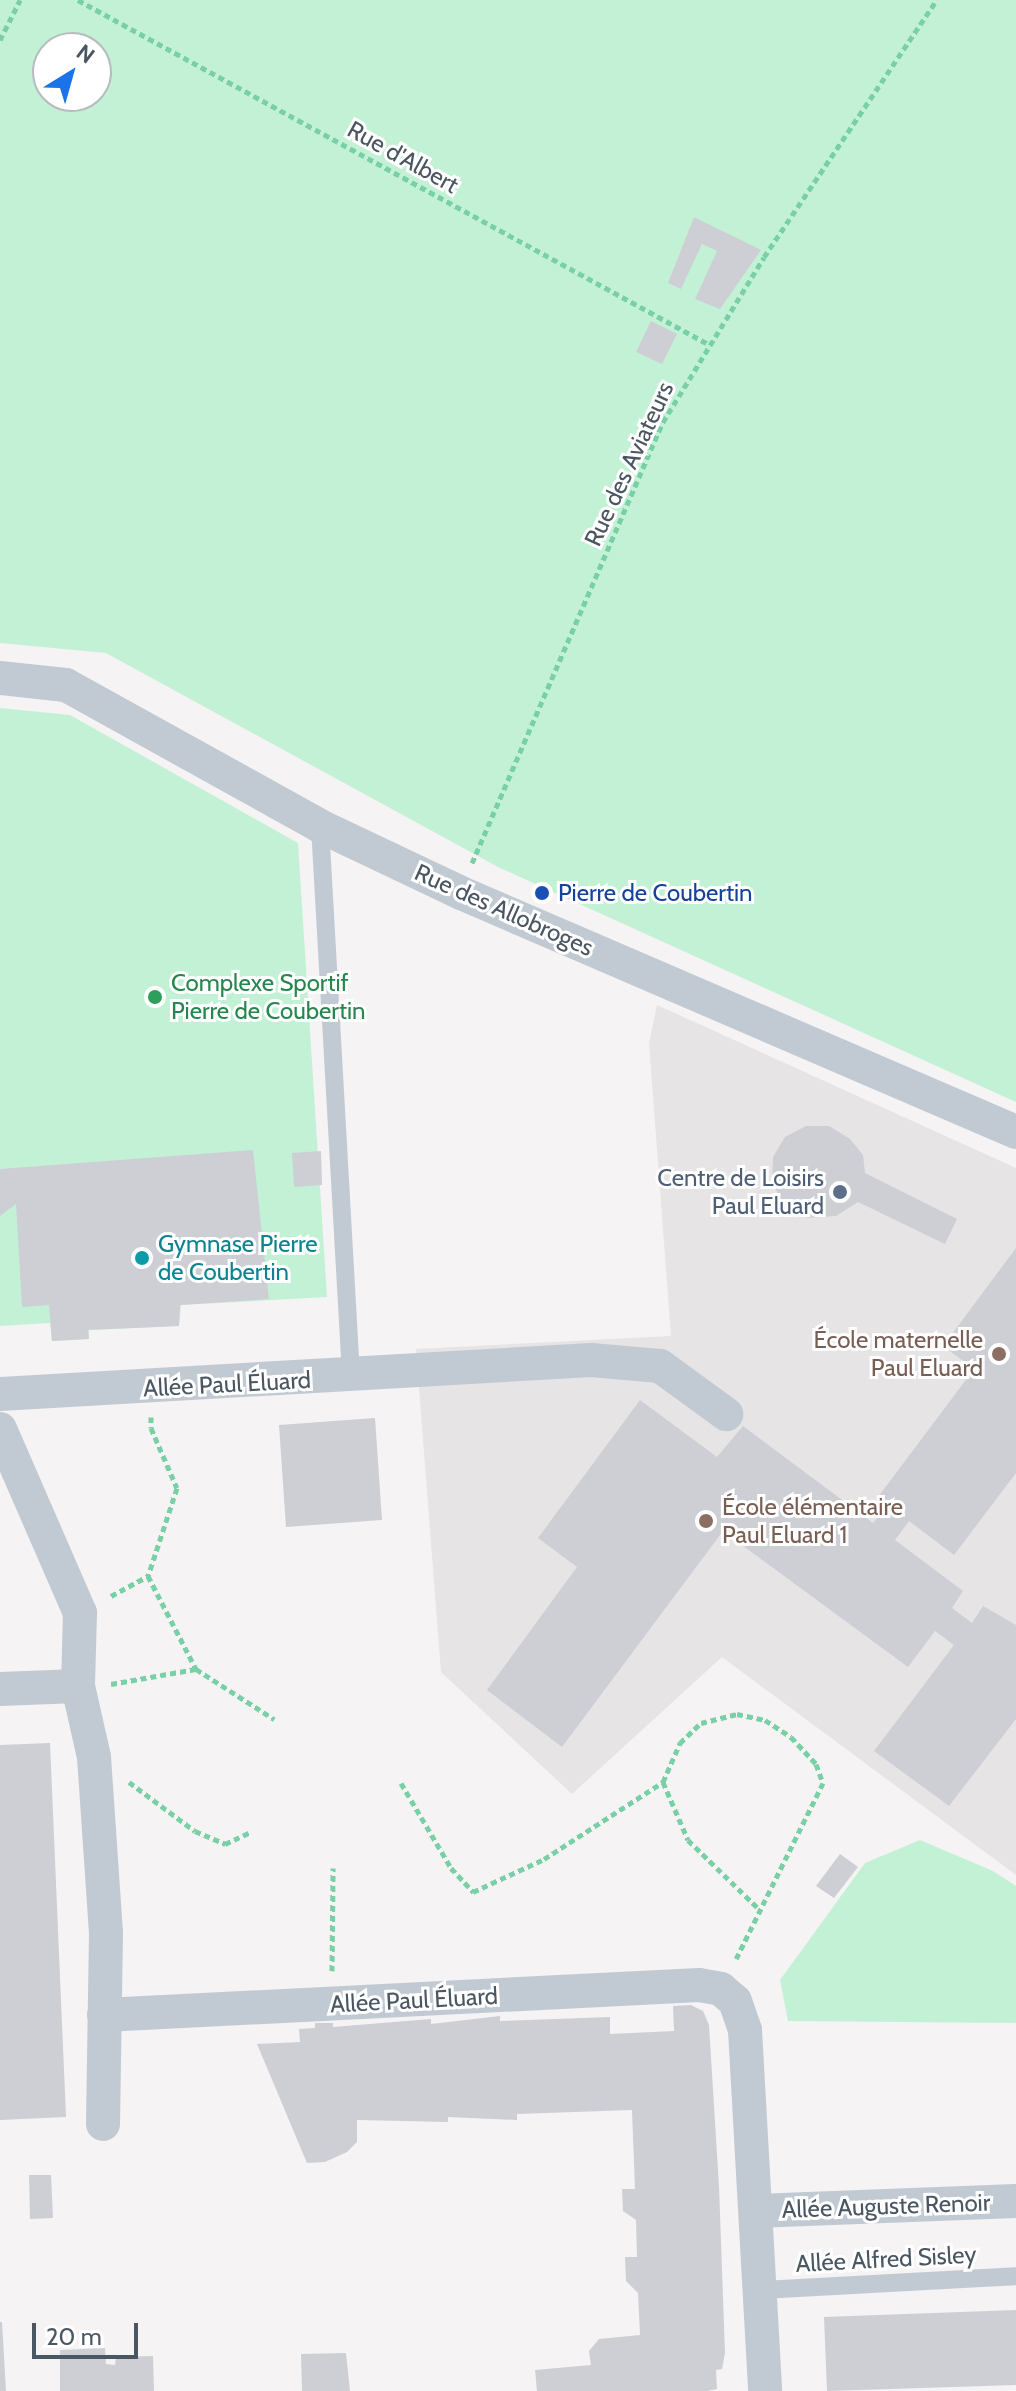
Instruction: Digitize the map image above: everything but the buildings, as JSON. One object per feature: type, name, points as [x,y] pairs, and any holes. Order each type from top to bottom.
[{"type":"street","name":"Rue des Allobroges","points":[[0,678],[66,685],[320,826],[461,893],[1016,1132]]},
{"type":"street","name":"Allée Paul Éluard","points":[[0,1394],[152,1388],[591,1360],[660,1366],[726,1414]]},
{"type":"street","points":[[0,1429],[80,1613],[78,1686],[94,1757],[106,1933],[103,2124]]},
{"type":"street","points":[[0,1689],[78,1686]]},
{"type":"street","name":"Allée Paul Éluard","points":[[104,2015],[699,1985],[721,1989]]},
{"type":"street","points":[[721,1989],[735,2001],[745,2030],[746,2128],[756,2211],[765,2391]]},
{"type":"street","name":"Allée Auguste Renoir","points":[[756,2211],[1016,2201]]},
{"type":"lane","points":[[320,826],[351,1376]]},
{"type":"lane","name":"Allée Alfred Sisley","points":[[760,2290],[1016,2276]]},
{"type":"path","points":[[0,40],[20,0]]},
{"type":"path","name":"Rue d'Albert","points":[[78,0],[710,345]]},
{"type":"path","name":"Rue des Aviateurs","points":[[461,893],[663,422],[710,345],[937,0]]},
{"type":"path","points":[[80,1613],[148,1576],[177,1488],[151,1428],[152,1388]]},
{"type":"path","points":[[148,1576],[196,1669],[274,1719]]},
{"type":"path","points":[[78,1686],[139,1682],[196,1669]]},
{"type":"path","points":[[401,1783],[451,1868],[473,1892],[544,1859],[663,1782],[680,1743],[701,1723],[737,1714],[765,1720],[791,1737],[816,1764],[823,1783],[809,1819],[759,1909],[721,1989]]},
{"type":"path","points":[[94,1757],[195,1831],[225,1844],[251,1832]]},
{"type":"path","points":[[663,1782],[688,1840],[759,1909]]},
{"type":"path","points":[[332,2004],[333,1868]]},
{"type":"shaded area","points":[[657,1005],[1016,1168],[1016,1875],[722,1657],[572,1794],[441,1672],[416,1349],[671,1336],[649,1043]]},
{"type":"green space","points":[[0,0],[1016,0],[1016,1102],[498,867],[106,653],[0,643]]},
{"type":"green space","name":"Complexe Sportif Pierre de Coubertin","points":[[0,708],[70,715],[298,843],[327,1297],[181,1305],[179,1326],[89,1330],[89,1339],[52,1341],[50,1323],[0,1326]]},
{"type":"green space","points":[[920,1840],[993,1871],[1016,1886],[1016,2023],[788,2021],[780,1980],[865,1863]]},
{"type":"place","name":"Pierre de Coubertin","points":[[542,893]]},
{"type":"place","name":"Complexe Sportif Pierre de Coubertin","points":[[155,997]]},
{"type":"place","name":"Centre de Loisirs Paul Eluard","points":[[840,1192]]},
{"type":"place","name":"Gymnase Pierre de Coubertin","points":[[142,1258]]},
{"type":"place","name":"École maternelle Paul Eluard","points":[[999,1354]]},
{"type":"place","name":"École élémentaire Paul Eluard 1","points":[[706,1521]]}]
